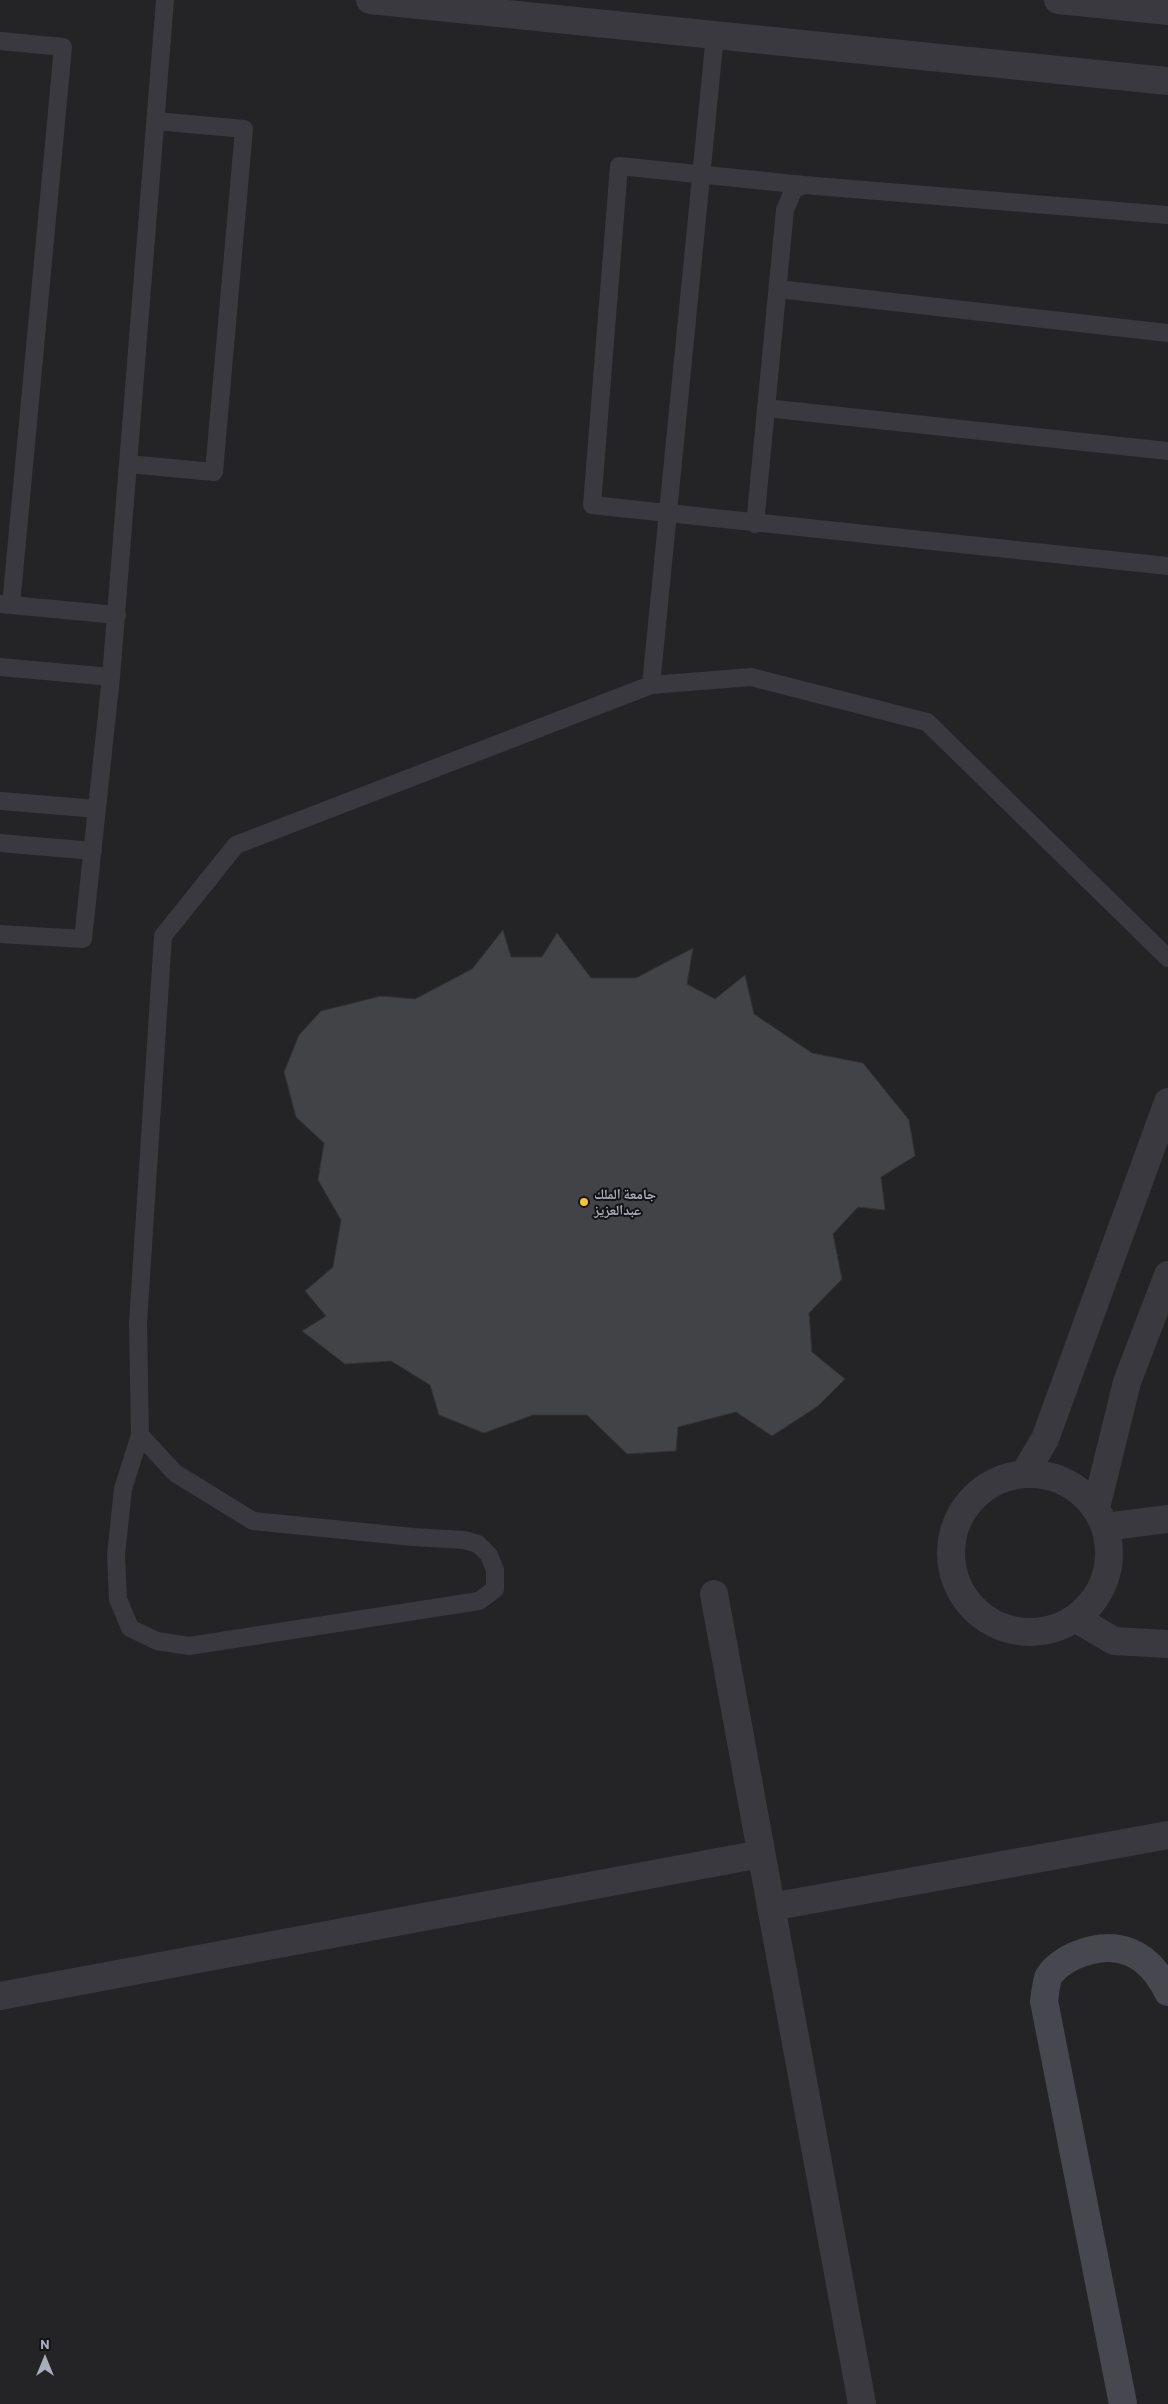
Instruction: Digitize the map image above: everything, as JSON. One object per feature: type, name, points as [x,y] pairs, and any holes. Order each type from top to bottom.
[{"type":"street","points":[[370,0],[1168,81]]},
{"type":"street","points":[[1058,0],[1168,11]]},
{"type":"street","points":[[1024,1474],[1045,1439],[1168,1102]]},
{"type":"street","points":[[1101,1518],[1127,1382],[1168,1275]]},
{"type":"street","points":[[1024,1474],[1045,1475],[1064,1482],[1082,1493],[1101,1518],[1109,1547],[1108,1568],[1102,1587],[1090,1605],[1075,1618],[1056,1627],[1036,1632],[1015,1630],[996,1624],[978,1613],[964,1597],[955,1579],[951,1558],[952,1538],[959,1518],[970,1501],[985,1488],[1004,1478],[1024,1474]]},
{"type":"street","points":[[1101,1518],[1168,1519]]},
{"type":"street","points":[[714,1594],[862,2404]]},
{"type":"street","points":[[1075,1618],[1114,1641],[1168,1644]]},
{"type":"street","points":[[771,1908],[1168,1835]]},
{"type":"street","points":[[0,1996],[762,1854]]},
{"type":"street","points":[[1123,2404],[1044,2001],[1049,1977],[1065,1960],[1093,1948],[1116,1948],[1136,1955],[1159,1973],[1168,1992]]},
{"type":"lane","points":[[0,934],[83,939],[112,677],[165,0]]},
{"type":"lane","points":[[651,685],[715,35]]},
{"type":"lane","points":[[0,41],[63,47],[5,604],[116,615]]},
{"type":"lane","points":[[128,464],[214,472],[244,130],[156,121]]},
{"type":"lane","points":[[1168,215],[804,185],[702,173],[619,166],[592,505],[668,512],[755,524],[1168,566]]},
{"type":"lane","points":[[755,524],[785,210],[794,189],[804,185]]},
{"type":"lane","points":[[778,290],[1168,333]]},
{"type":"lane","points":[[766,408],[1168,451]]},
{"type":"lane","points":[[0,667],[112,677]]},
{"type":"lane","points":[[140,1435],[175,1473],[253,1521],[413,1537],[464,1540],[478,1544],[489,1555],[495,1570],[495,1589],[479,1601],[190,1646],[157,1641],[130,1628],[118,1599],[116,1555],[123,1489],[140,1435],[138,1324],[163,936],[236,845],[651,685],[751,677],[927,722],[1168,958]]},
{"type":"lane","points":[[0,801],[97,810]]},
{"type":"lane","points":[[0,843],[93,850]]},
{"type":"shaded area","name":"جامعة الملك عبدالعزيز","points":[[0,0],[1168,0],[1168,2404],[0,2404]]},
{"type":"building","points":[[503,930],[511,957],[542,957],[557,933],[591,978],[636,978],[693,948],[687,984],[715,999],[745,975],[754,1014],[812,1053],[863,1063],[909,1120],[915,1156],[881,1177],[885,1210],[858,1207],[833,1234],[842,1279],[809,1313],[812,1352],[845,1379],[818,1406],[772,1436],[736,1412],[678,1427],[676,1451],[627,1454],[587,1415],[533,1415],[484,1433],[439,1415],[430,1385],[391,1361],[345,1364],[302,1331],[326,1316],[305,1291],[333,1267],[341,1220],[318,1180],[324,1143],[296,1117],[284,1072],[299,1035],[321,1011],[381,996],[415,999],[472,969]]},
{"type":"place","name":"جامعة الملك عبدالعزيز","points":[[584,1202]]}]
